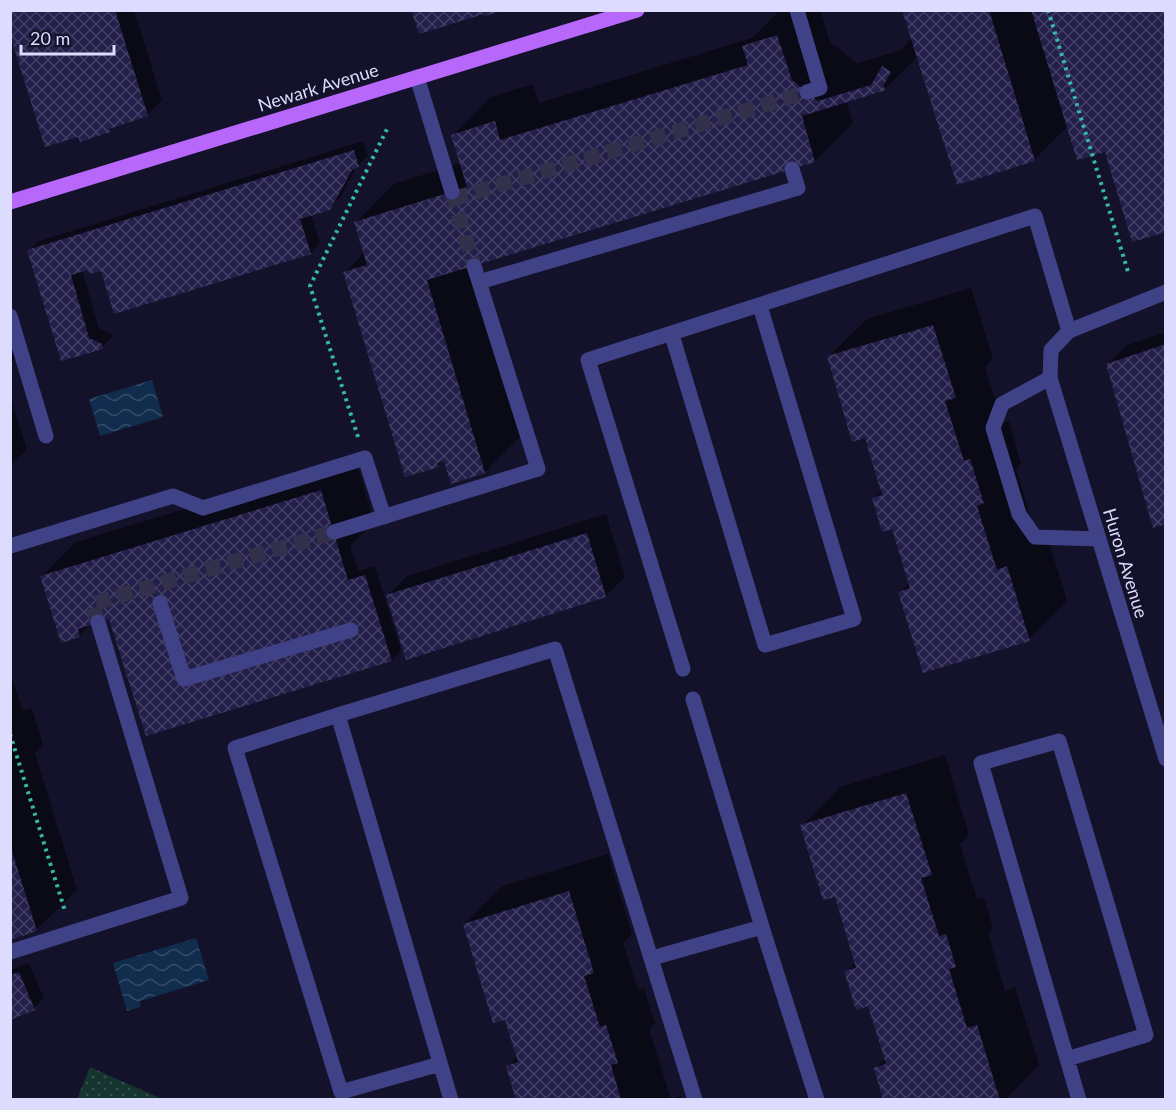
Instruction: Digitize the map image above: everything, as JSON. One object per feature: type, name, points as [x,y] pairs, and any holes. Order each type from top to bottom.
[{"type":"main road","name":"Newark Avenue","points":[[10,202],[637,10]]},
{"type":"street","points":[[797,10],[820,88],[807,92]]},
{"type":"street","points":[[417,78],[452,192]]},
{"type":"street","points":[[479,282],[798,188],[792,169]]},
{"type":"street","points":[[683,669],[588,360],[1035,216],[1069,331]]},
{"type":"street","points":[[334,532],[538,469],[474,266]]},
{"type":"street","points":[[1098,539],[1035,537],[1019,514],[993,428],[1002,404],[1050,378],[1051,350],[1069,331],[1166,292]]},
{"type":"street","points":[[672,334],[765,645],[854,619],[760,306]]},
{"type":"street","points":[[10,316],[46,436]]},
{"type":"street","name":"Huron Avenue","points":[[1050,378],[1166,759]]},
{"type":"street","points":[[10,546],[173,496],[203,508],[365,458],[384,517]]},
{"type":"street","points":[[160,603],[184,679],[351,630]]},
{"type":"street","points":[[10,952],[181,898],[98,622]]},
{"type":"street","points":[[440,1064],[340,1092],[235,748],[555,649],[695,1100]]},
{"type":"street","points":[[693,699],[817,1100]]},
{"type":"street","points":[[338,715],[451,1100]]},
{"type":"street","points":[[1067,1059],[1146,1035],[1059,741],[981,763],[1067,1059],[1079,1100]]},
{"type":"street","points":[[652,958],[762,927]]},
{"type":"path","points":[[1048,10],[1129,274]]},
{"type":"path","points":[[365,458],[310,286],[387,129]]},
{"type":"path","points":[[10,734],[72,933]]},
{"type":"green space","points":[[90,1067],[162,1099],[77,1099]]},
{"type":"water","points":[[152,380],[163,417],[100,436],[89,399]]},
{"type":"water","points":[[196,938],[209,980],[140,1001],[140,1007],[127,1011],[113,963]]},
{"type":"building","points":[[10,10],[115,10],[148,116],[80,142],[78,137],[45,147],[10,35]]},
{"type":"building","points":[[411,10],[502,11],[485,16],[484,14],[419,34]]},
{"type":"building","points":[[902,10],[989,10],[1035,161],[957,185]]},
{"type":"building","points":[[1031,10],[1166,10],[1166,232],[1132,242],[1105,152],[1077,160]]},
{"type":"building","points":[[777,35],[792,80],[818,101],[871,85],[882,66],[891,72],[883,86],[886,90],[802,116],[815,162],[427,280],[485,473],[451,484],[444,461],[437,463],[439,467],[405,477],[343,272],[367,265],[354,222],[467,187],[451,135],[495,121],[500,140],[748,65],[742,46]]},
{"type":"building","points":[[354,150],[359,167],[352,170],[330,210],[300,219],[311,254],[114,314],[101,271],[90,274],[88,270],[71,275],[89,338],[102,344],[103,349],[61,361],[27,250]]},
{"type":"building","points":[[933,325],[956,398],[945,401],[964,461],[970,459],[984,503],[977,506],[997,570],[1007,566],[1030,641],[923,673],[898,592],[910,588],[892,529],[882,532],[872,498],[882,495],[865,438],[852,442],[827,356]]},
{"type":"building","points":[[1166,344],[1166,524],[1153,528],[1106,364]]},
{"type":"building","points":[[321,490],[348,580],[365,575],[392,661],[146,736],[109,619],[78,629],[80,637],[61,643],[40,576]]},
{"type":"building","points":[[587,533],[606,597],[406,660],[386,595]]},
{"type":"building","points":[[906,793],[932,875],[921,878],[939,936],[946,934],[956,967],[949,969],[967,1028],[977,1025],[1000,1100],[883,1100],[874,1068],[886,1064],[868,1006],[856,1010],[844,971],[856,968],[835,897],[823,900],[800,825]]},
{"type":"building","points":[[10,845],[37,931],[10,940]]},
{"type":"building","points":[[569,891],[594,973],[584,976],[600,1027],[606,1025],[618,1063],[611,1065],[621,1100],[516,1100],[506,1066],[518,1062],[505,1020],[493,1023],[463,924]]},
{"type":"building","points":[[19,972],[35,1010],[10,1020],[10,975]]},
{"type":"tunnel","points":[[453,199],[807,92]]},
{"type":"tunnel","points":[[452,192],[474,266]]},
{"type":"tunnel","points":[[98,622],[92,604],[334,532]]}]
